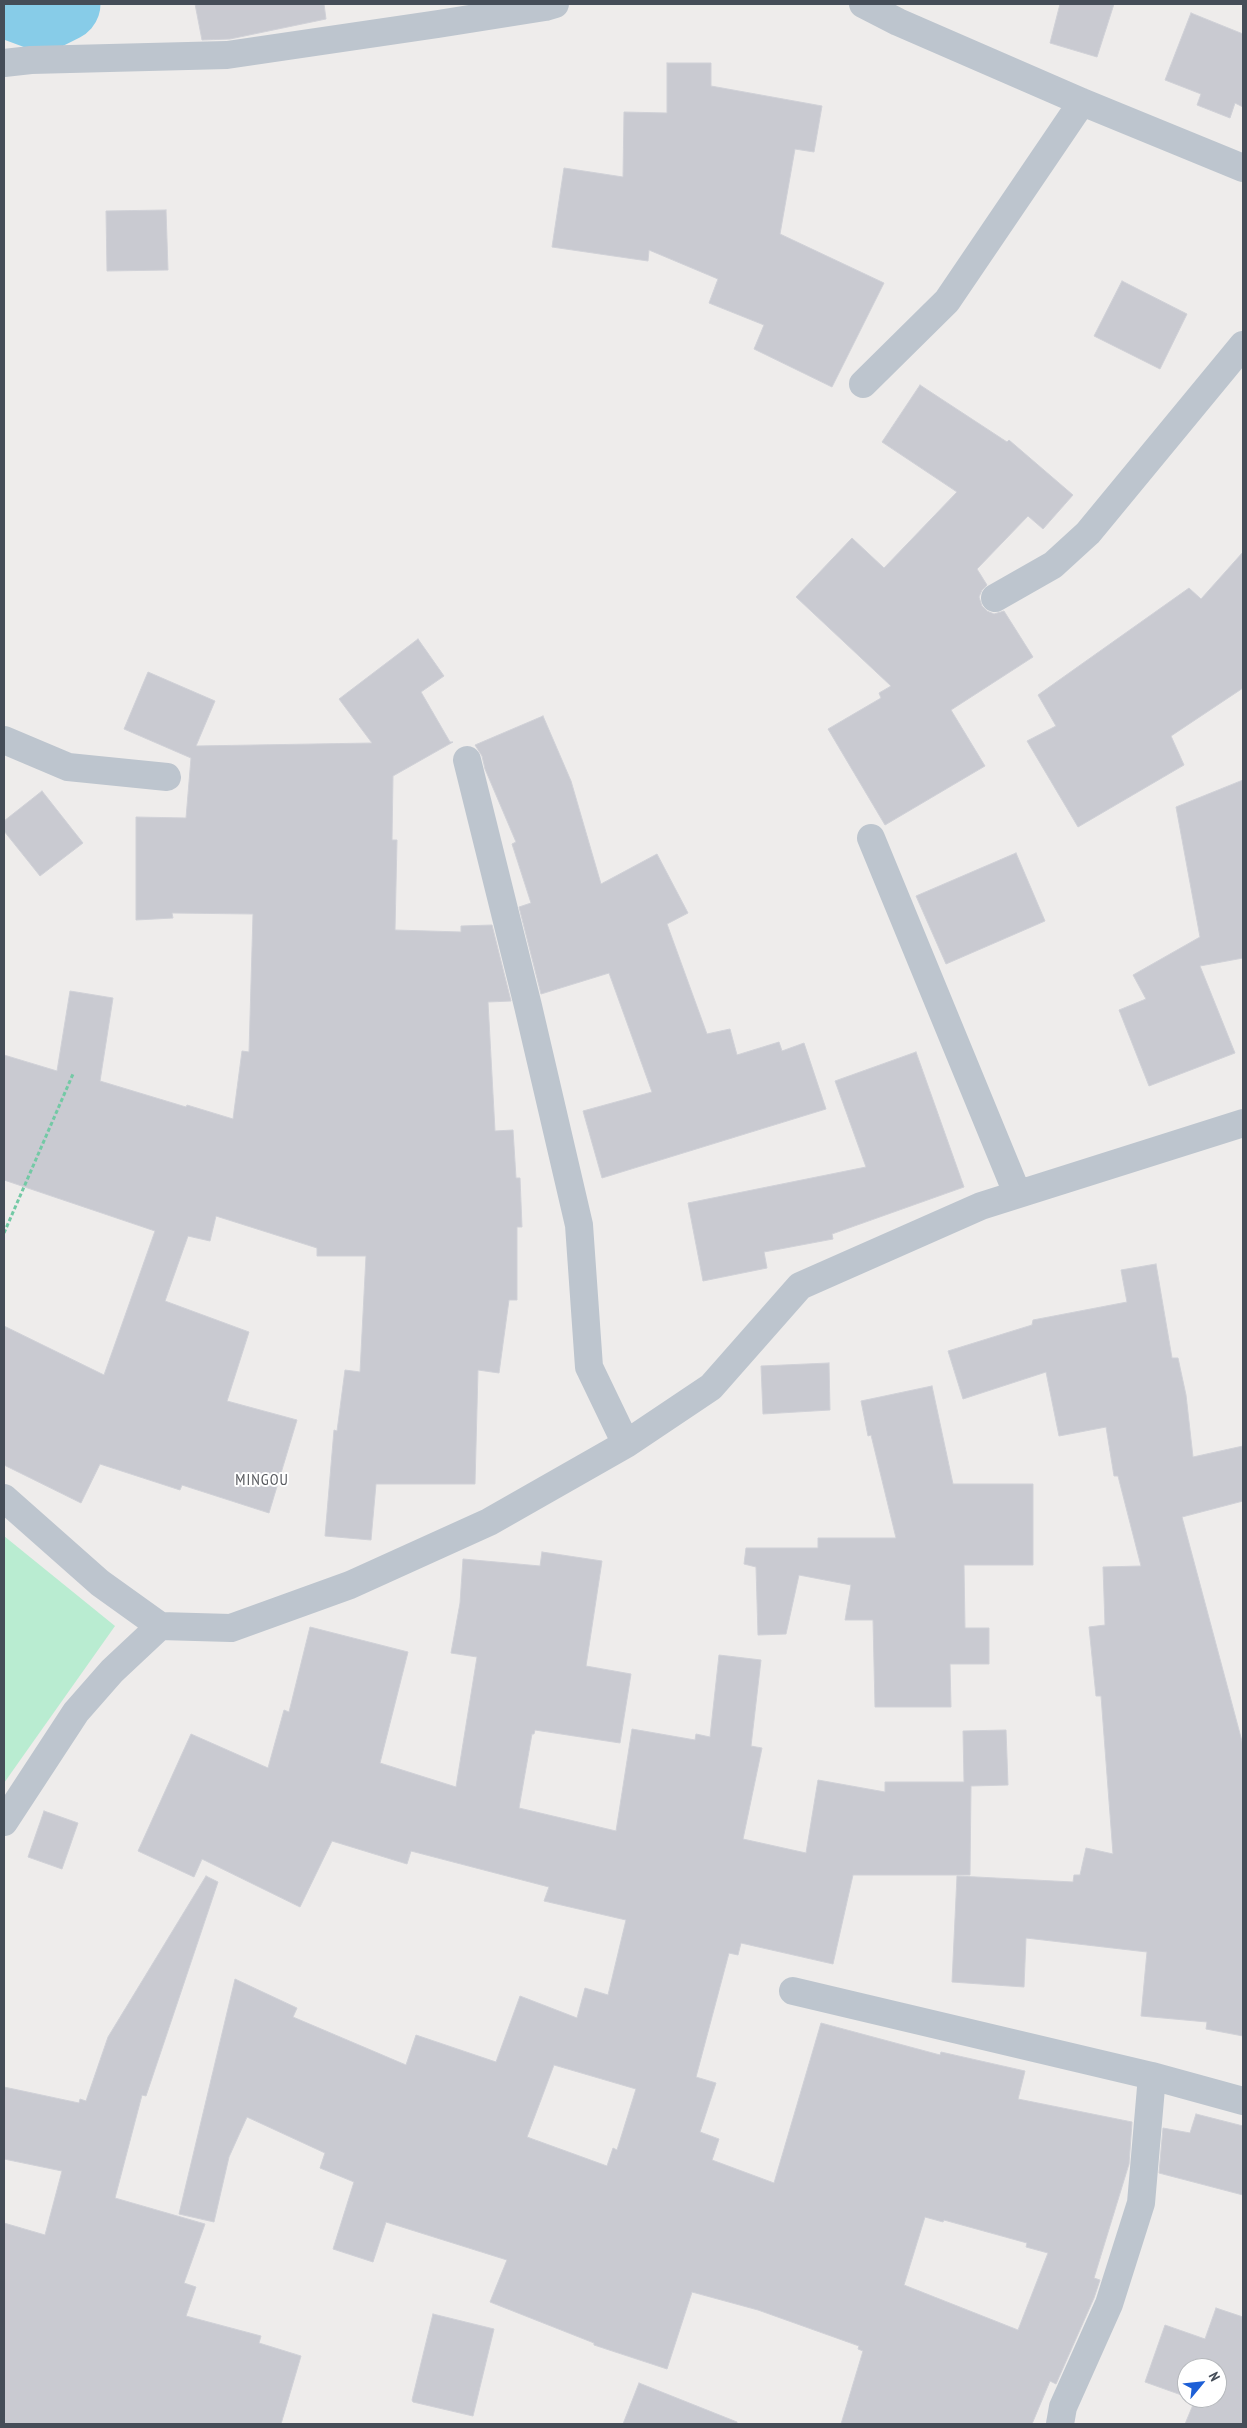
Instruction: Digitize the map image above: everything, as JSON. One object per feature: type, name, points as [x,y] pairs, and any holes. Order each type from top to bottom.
[{"type":"street","points":[[4,63],[31,60],[228,55],[438,24],[555,4]]},
{"type":"street","points":[[863,4],[898,22],[1082,102],[1243,168]]},
{"type":"street","points":[[864,384],[946,302],[1082,102]]},
{"type":"street","points":[[995,598],[1053,565],[1088,533],[1243,345]]},
{"type":"street","points":[[4,740],[68,767],[167,778]]},
{"type":"street","points":[[467,760],[526,996],[579,1225],[590,1367],[626,1444]]},
{"type":"street","points":[[871,838],[1017,1193]]},
{"type":"street","points":[[4,1498],[100,1583],[160,1626],[231,1628],[350,1585],[489,1522],[626,1444],[711,1387],[800,1286],[981,1206],[1017,1193],[1243,1123]]},
{"type":"street","points":[[4,1822],[76,1712],[112,1671],[160,1626]]},
{"type":"street","points":[[793,1991],[1152,2076],[1243,2101]]},
{"type":"street","points":[[1060,2424],[1063,2407],[1109,2304],[1141,2202],[1152,2076]]},
{"type":"path","points":[[4,1233],[73,1074]]},
{"type":"green space","points":[[4,1536],[115,1626],[4,1783]]},
{"type":"building","points":[[195,4],[324,4],[326,19],[230,39],[202,40]]},
{"type":"building","points":[[1060,4],[1114,4],[1097,57],[1050,43]]},
{"type":"building","points":[[1191,13],[1243,34],[1243,107],[1235,103],[1230,118],[1197,105],[1201,94],[1165,80]]},
{"type":"building","points":[[667,63],[711,63],[711,86],[822,106],[814,152],[795,149],[780,234],[884,283],[832,387],[754,349],[764,325],[709,303],[718,279],[649,250],[648,261],[552,247],[564,168],[623,177],[624,112],[667,113]]},
{"type":"building","points":[[166,210],[168,270],[107,271],[106,211]]},
{"type":"building","points":[[1122,281],[1187,314],[1160,369],[1094,336]]},
{"type":"building","points":[[920,385],[1007,442],[1009,440],[1073,495],[1043,529],[1028,516],[977,569],[987,585],[979,597],[982,606],[994,614],[1004,611],[1033,657],[951,710],[985,766],[885,825],[828,729],[881,698],[879,693],[891,686],[796,597],[852,538],[884,568],[957,492],[882,442]]},
{"type":"building","points":[[1243,552],[1243,688],[1171,736],[1184,765],[1078,827],[1027,741],[1056,726],[1038,695],[1189,588],[1201,599]]},
{"type":"building","points":[[418,639],[444,676],[421,692],[450,742],[453,742],[393,776],[392,840],[397,840],[395,930],[461,932],[461,926],[492,925],[511,1001],[488,1002],[495,1131],[513,1130],[516,1178],[520,1178],[522,1227],[517,1227],[517,1300],[509,1300],[499,1373],[478,1370],[475,1484],[376,1484],[371,1540],[325,1536],[334,1430],[337,1431],[345,1370],[360,1372],[366,1256],[317,1256],[317,1248],[216,1216],[210,1241],[188,1236],[165,1301],[249,1332],[227,1401],[297,1420],[269,1513],[182,1485],[180,1490],[100,1464],[81,1503],[4,1465],[4,1326],[104,1375],[155,1231],[4,1180],[4,1055],[57,1071],[70,991],[113,998],[100,1081],[233,1119],[242,1051],[249,1052],[253,914],[172,913],[173,918],[136,920],[136,817],[186,818],[191,758],[124,729],[148,672],[215,701],[196,746],[372,743],[339,699]]},
{"type":"building","points":[[543,716],[571,781],[601,884],[657,854],[688,913],[667,924],[707,1034],[730,1029],[737,1055],[779,1042],[782,1051],[804,1043],[826,1109],[602,1178],[583,1111],[652,1092],[609,973],[541,994],[519,907],[531,903],[512,844],[516,842],[485,769],[482,756],[475,745]]},
{"type":"building","points":[[1243,780],[1243,958],[1200,966],[1235,1053],[1149,1086],[1119,1010],[1146,999],[1133,975],[1200,937],[1176,807]]},
{"type":"building","points":[[42,791],[83,843],[40,876],[4,831],[4,821]]},
{"type":"building","points":[[1016,853],[1045,921],[946,964],[916,896]]},
{"type":"building","points":[[916,1052],[964,1187],[832,1234],[833,1239],[764,1252],[767,1268],[703,1281],[688,1203],[866,1167],[835,1081]]},
{"type":"building","points":[[1156,1264],[1172,1358],[1178,1358],[1186,1395],[1193,1457],[1243,1446],[1243,1501],[1182,1517],[1243,1745],[1243,2036],[1206,2029],[1207,2022],[1141,2016],[1147,1952],[1026,1938],[1024,1987],[952,1982],[957,1876],[1073,1882],[1074,1875],[1080,1875],[1086,1848],[1113,1854],[1101,1696],[1096,1696],[1089,1627],[1105,1625],[1103,1567],[1141,1566],[1118,1476],[1114,1476],[1106,1427],[1059,1436],[1046,1372],[963,1399],[948,1351],[1032,1325],[1033,1320],[1127,1302],[1121,1270]]},
{"type":"building","points":[[829,1363],[830,1410],[763,1414],[761,1366]]},
{"type":"building","points":[[932,1386],[953,1484],[1033,1484],[1033,1565],[964,1565],[965,1628],[989,1628],[989,1664],[950,1664],[951,1707],[875,1707],[873,1620],[845,1620],[851,1585],[799,1575],[786,1634],[758,1635],[756,1567],[744,1564],[746,1548],[818,1548],[818,1538],[896,1538],[871,1435],[868,1436],[861,1401]]},
{"type":"building","points":[[542,1552],[602,1561],[586,1666],[631,1674],[620,1743],[535,1730],[534,1734],[532,1734],[519,1808],[616,1831],[632,1729],[695,1740],[696,1734],[710,1737],[719,1655],[761,1660],[751,1746],[762,1748],[743,1839],[806,1853],[818,1780],[885,1792],[885,1782],[964,1782],[963,1731],[1006,1730],[1008,1785],[971,1786],[970,1875],[853,1875],[833,1964],[741,1943],[738,1955],[729,1953],[696,2077],[716,2083],[700,2132],[719,2139],[712,2160],[774,2183],[821,2023],[940,2055],[941,2052],[1025,2071],[1018,2099],[1132,2122],[1129,2164],[1094,2278],[1100,2280],[1056,2384],[1050,2381],[1032,2424],[841,2424],[863,2351],[858,2349],[859,2346],[758,2310],[692,2292],[667,2369],[594,2345],[594,2343],[490,2302],[507,2260],[386,2222],[373,2262],[333,2249],[354,2182],[320,2168],[325,2153],[247,2117],[229,2157],[214,2222],[179,2214],[235,1979],[297,2008],[293,2017],[406,2065],[416,2035],[496,2062],[520,1996],[577,2018],[585,1988],[608,1995],[626,1920],[544,1901],[549,1887],[411,1851],[407,1864],[332,1841],[300,1907],[202,1859],[194,1877],[138,1851],[191,1734],[268,1768],[284,1710],[289,1712],[310,1627],[408,1652],[380,1763],[456,1787],[477,1657],[451,1653],[460,1603],[463,1559],[540,1566]],"holes":[[[554,2065],[636,2089],[617,2150],[613,2148],[607,2166],[527,2137]],[[925,2217],[943,2222],[944,2220],[1027,2243],[1026,2247],[1048,2253],[1018,2330],[904,2285]]]},
{"type":"building","points":[[44,1811],[78,1823],[62,1869],[28,1857]]},
{"type":"building","points":[[206,1876],[218,1882],[146,2096],[142,2095],[115,2198],[205,2224],[184,2283],[196,2287],[186,2316],[261,2336],[259,2343],[301,2356],[281,2424],[4,2424],[4,2223],[45,2235],[62,2171],[4,2159],[4,2087],[79,2103],[80,2099],[86,2101],[108,2037]]},
{"type":"building","points":[[1196,2114],[1243,2126],[1243,2195],[1159,2173],[1163,2128],[1190,2133]]},
{"type":"building","points":[[1216,2308],[1243,2317],[1243,2424],[1185,2424],[1192,2408],[1227,2408],[1227,2358],[1177,2358],[1177,2393],[1145,2382],[1165,2325],[1205,2339]]},
{"type":"building","points":[[433,2314],[494,2329],[473,2416],[413,2402],[412,2400]]},
{"type":"building","points":[[639,2383],[737,2422],[737,2424],[623,2424]]},
{"type":"waterway","points":[[16,4],[43,14],[63,4]]},
{"type":"district","name":"MINGOU","points":[[262,1480]]}]
